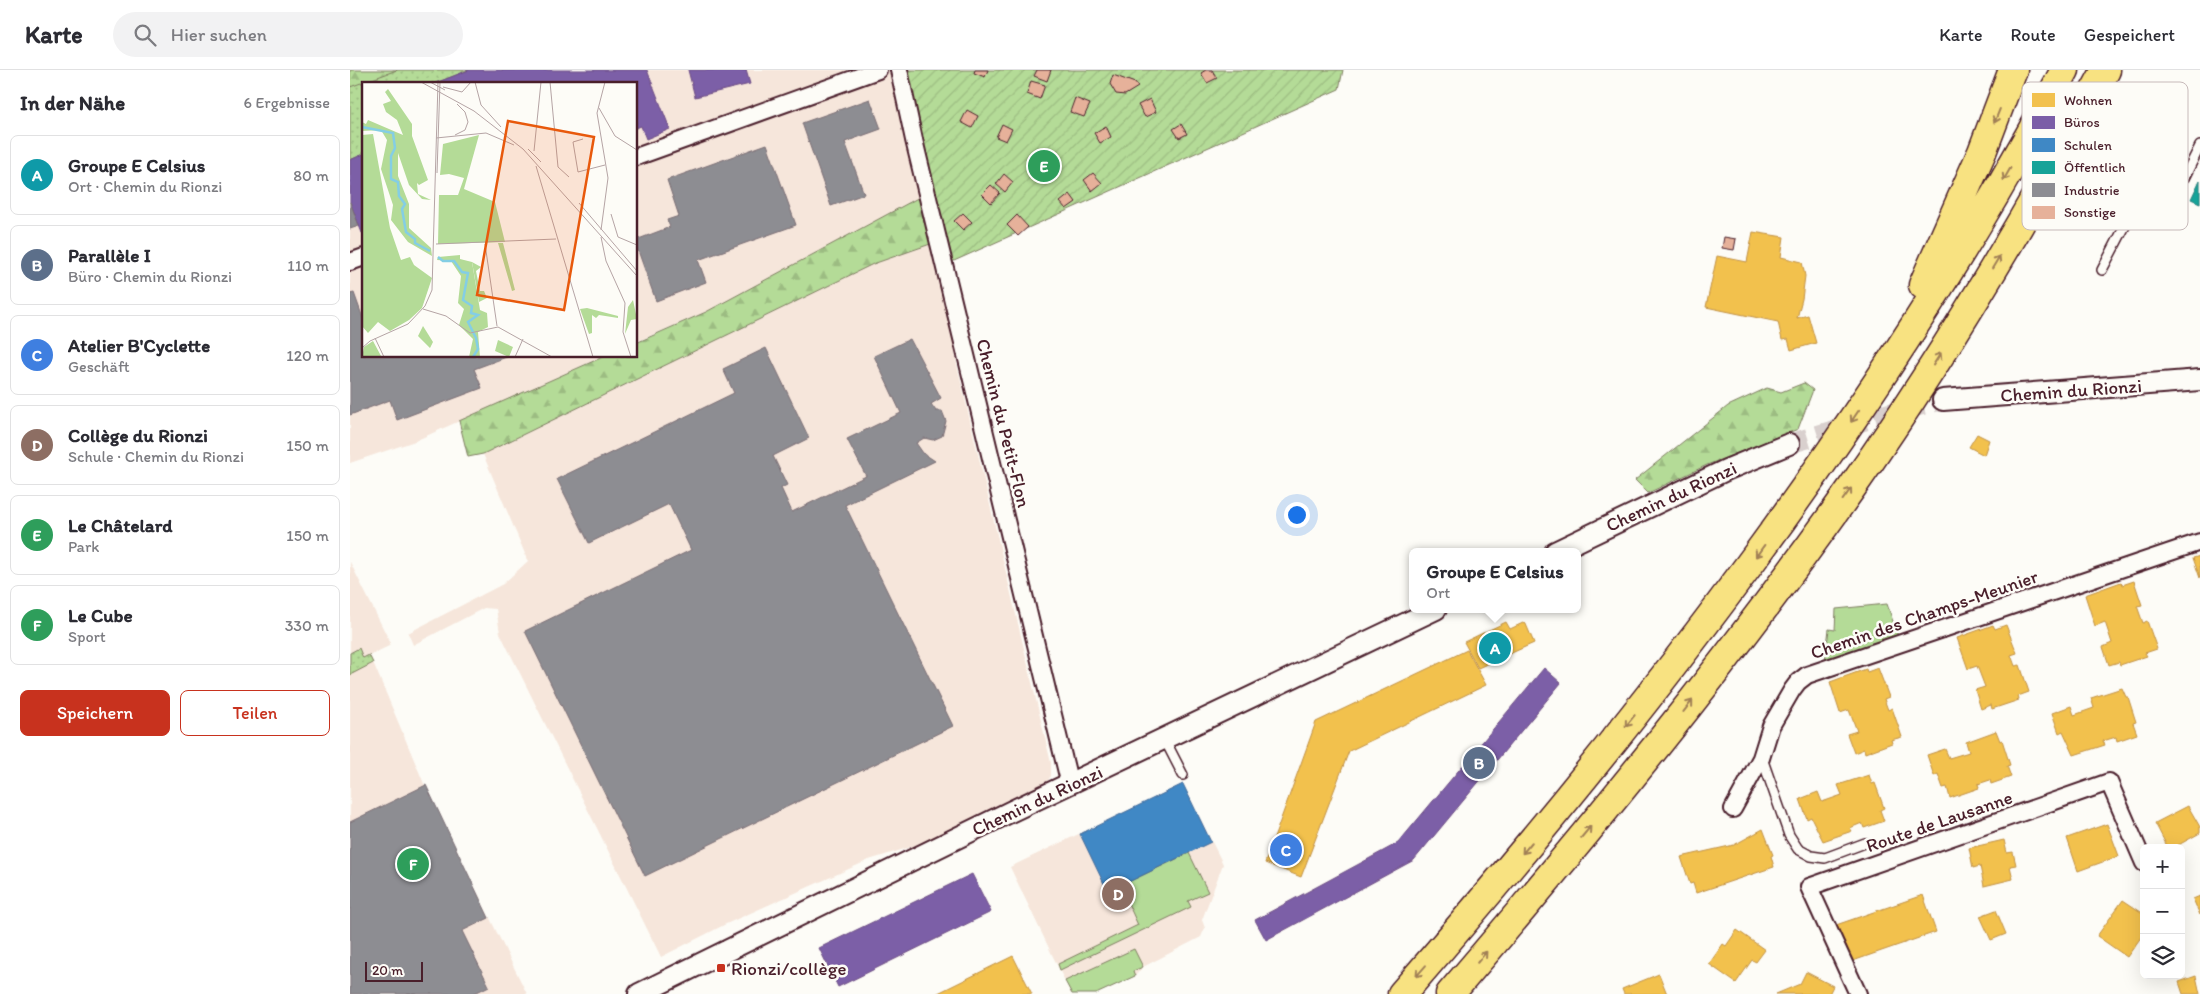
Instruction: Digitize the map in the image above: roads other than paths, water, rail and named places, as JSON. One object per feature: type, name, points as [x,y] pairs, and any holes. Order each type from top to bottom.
[{"type":"highway","points":[[1882,376],[1982,152],[2014,70]]},
{"type":"highway","points":[[2058,82],[2065,70]]},
{"type":"highway","points":[[2099,82],[2106,70]]},
{"type":"highway","points":[[1402,994],[1530,844],[1658,686],[1800,497],[1882,376],[1997,192],[2022,147]]},
{"type":"highway","points":[[1450,994],[1688,707],[1851,488],[1913,397],[2022,219]]},
{"type":"street","points":[[638,156],[878,70]]},
{"type":"street","name":"Chemin du Petit-Flon","points":[[899,70],[914,140],[1070,785]]},
{"type":"street","points":[[350,262],[362,258]]},
{"type":"street","name":"Chemin du Rionzi","points":[[1943,400],[2200,380]]},
{"type":"street","name":"Chemin du Rionzi","points":[[1563,548],[1726,470],[1789,444]]},
{"type":"street","name":"Chemin des Champs-Meunier","points":[[1733,808],[1762,758],[1771,726],[1795,686],[1807,675],[2200,542]]},
{"type":"street","name":"Chemin du Rionzi","points":[[638,994],[1428,613]]},
{"type":"street","name":"Route de Lausanne","points":[[1858,994],[1809,887],[2109,782],[2140,854]]},
{"type":"lane","points":[[2188,170],[2200,146]]},
{"type":"lane","points":[[2102,270],[2123,230]]},
{"type":"lane","points":[[1166,740],[1183,775]]},
{"type":"lane","points":[[1762,758],[1789,835],[1798,849],[1811,856],[1825,858],[1865,843]]},
{"type":"tunnel","points":[[1789,444],[1886,414],[1943,400]]},
{"type":"place","name":"Le Châtelard","points":[[1044,166]]},
{"type":"place","name":"Groupe E Celsius","points":[[1495,648]]},
{"type":"place","name":"Parallèle I","points":[[1479,763]]},
{"type":"place","name":"Atelier B'Cyclette","points":[[1286,850]]},
{"type":"place","name":"Le Cube","points":[[413,864]]},
{"type":"place","name":"Collège du Rionzi","points":[[1118,894]]},
{"type":"place","name":"Rionzi/collège","points":[[721,968]]}]
